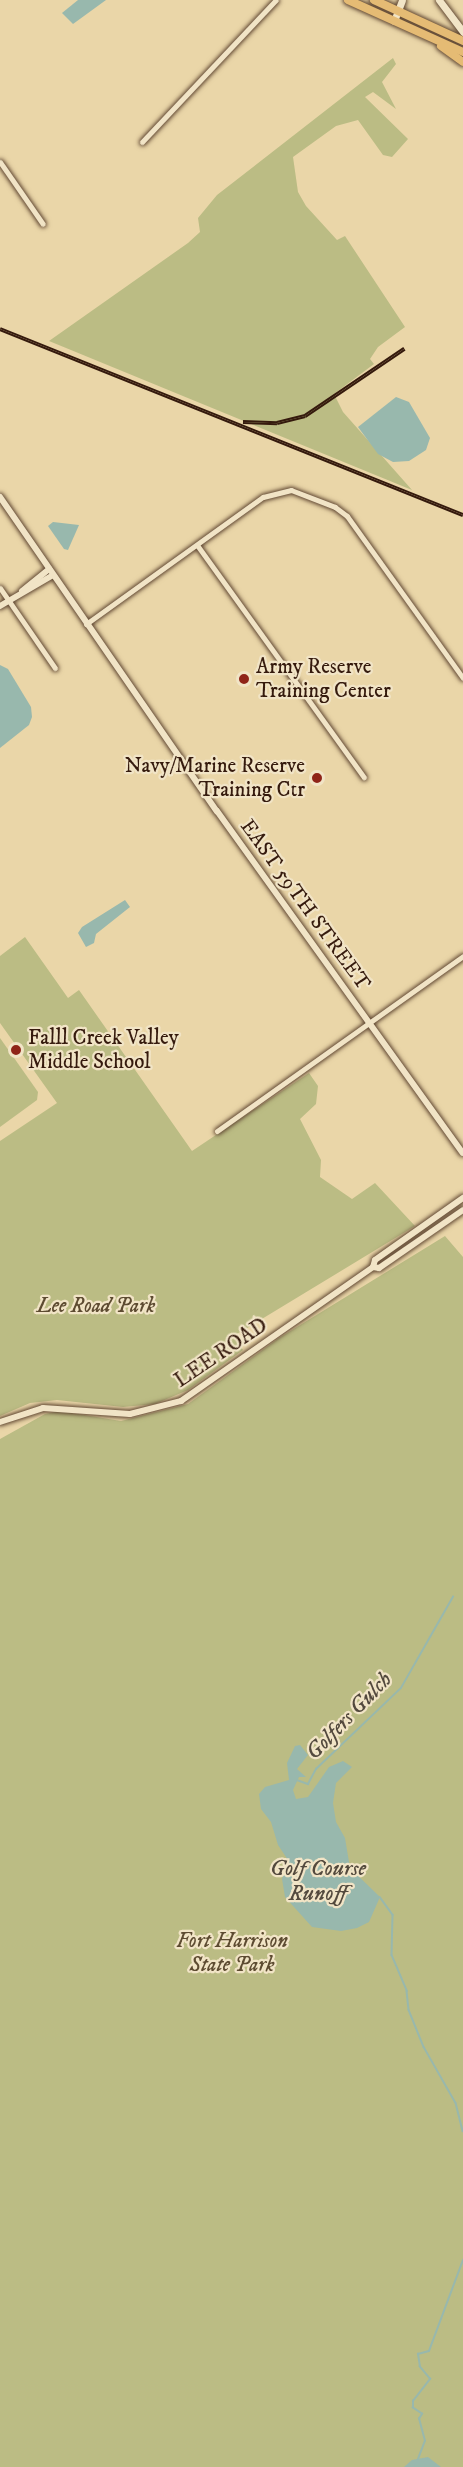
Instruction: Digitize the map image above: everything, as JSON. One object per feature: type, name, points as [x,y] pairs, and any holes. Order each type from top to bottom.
[{"type":"main road","points":[[348,0],[463,52]]},
{"type":"main road","points":[[374,0],[463,41]]},
{"type":"main road","points":[[394,21],[402,0]]},
{"type":"main road","points":[[440,0],[463,32]]},
{"type":"main road","points":[[422,34],[463,62]]},
{"type":"street","points":[[142,142],[276,0]]},
{"type":"street","points":[[0,162],[43,224]]},
{"type":"street","points":[[86,624],[258,501],[274,492],[291,490],[345,514],[463,678]]},
{"type":"street","name":"EAST 59TH STREET","points":[[0,497],[86,624],[463,1153]]},
{"type":"street","points":[[197,545],[364,777]]},
{"type":"street","points":[[0,606],[51,572]]},
{"type":"street","points":[[0,588],[55,668]]},
{"type":"street","points":[[217,1131],[463,956]]},
{"type":"street","name":"LEE ROAD","points":[[374,1267],[375,1260],[463,1198]]},
{"type":"street","name":"LEE ROAD","points":[[0,1422],[48,1407],[123,1414],[172,1405],[198,1391],[374,1267],[379,1268],[463,1210]]},
{"type":"green space","points":[[393,58],[396,64],[382,82],[396,109],[373,92],[365,97],[408,139],[392,157],[383,155],[358,120],[336,126],[293,157],[298,192],[306,206],[337,240],[345,236],[405,327],[378,347],[370,359],[374,364],[334,394],[343,412],[412,490],[49,341],[188,243],[200,232],[198,218],[217,195]]},
{"type":"green space","name":"Lee Road Park","points":[[25,937],[68,998],[79,990],[192,1151],[309,1073],[318,1086],[316,1104],[300,1119],[321,1160],[320,1177],[352,1199],[375,1183],[415,1226],[234,1336],[243,1350],[188,1390],[155,1404],[123,1407],[57,1400],[30,1403],[0,1416],[0,1141],[57,1103],[0,1023],[0,956]]},
{"type":"green space","points":[[0,1038],[38,1092],[37,1100],[0,1127]]},
{"type":"green space","name":"Fort Harrison State Park","points":[[445,1236],[463,1257],[463,2467],[0,2467],[0,1439],[45,1414],[60,1411],[121,1421],[188,1404],[279,1338]]},
{"type":"water","points":[[78,0],[106,0],[73,24],[62,13]]},
{"type":"water","points":[[396,397],[409,402],[430,438],[426,450],[409,461],[393,462],[378,454],[358,427]]},
{"type":"water","points":[[53,522],[79,525],[68,550],[64,549],[48,526]]},
{"type":"water","points":[[0,665],[8,669],[31,707],[32,717],[29,725],[0,748]]},
{"type":"water","points":[[125,900],[130,907],[96,934],[94,943],[86,947],[78,933],[82,927]]},
{"type":"water","name":"Golf Course Runoff","points":[[300,1745],[308,1755],[297,1769],[306,1777],[299,1777],[293,1790],[296,1799],[308,1797],[329,1767],[343,1761],[352,1767],[336,1783],[333,1803],[336,1822],[345,1838],[350,1868],[380,1897],[369,1922],[357,1928],[341,1931],[312,1927],[285,1897],[282,1879],[288,1860],[278,1845],[271,1822],[261,1809],[259,1794],[265,1787],[289,1780],[287,1763],[295,1746]]},
{"type":"water","points":[[428,2457],[441,2467],[404,2467],[412,2460]]},
{"type":"waterway","name":"Golfers Gulch","points":[[297,1780],[308,1784],[316,1769],[401,1688],[453,1597]]},
{"type":"waterway","points":[[380,1897],[393,1915],[392,1955],[407,1991],[409,2010],[424,2047],[456,2103],[463,2131]]},
{"type":"waterway","points":[[418,2459],[425,2441],[419,2419],[422,2414],[413,2408],[413,2401],[430,2379],[420,2367],[418,2354],[429,2351],[463,2260]]},
{"type":"railway","points":[[0,329],[463,515]]},
{"type":"railway","points":[[243,422],[277,423],[305,416],[404,349]]},
{"type":"place","name":"Army Reserve Training Center","points":[[244,679]]},
{"type":"place","name":"Navy/Marine Reserve Training Ctr","points":[[317,778]]},
{"type":"place","name":"Falll Creek Valley Middle School","points":[[16,1050]]}]
